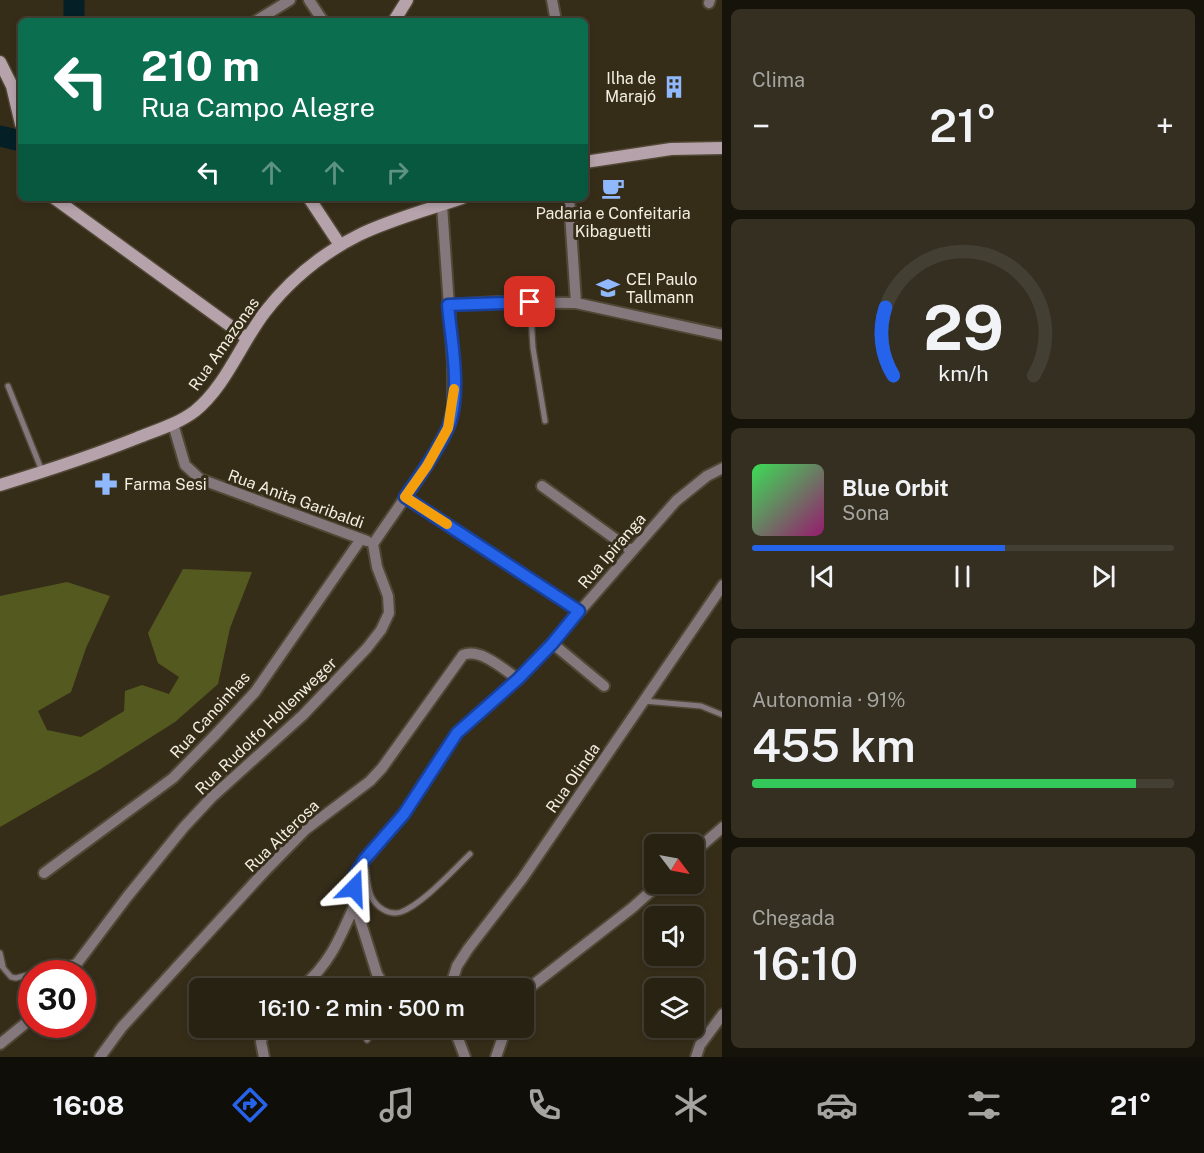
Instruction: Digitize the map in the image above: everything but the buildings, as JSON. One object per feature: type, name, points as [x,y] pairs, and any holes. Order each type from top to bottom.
[{"type":"main road","points":[[395,18],[407,0]]},
{"type":"main road","points":[[0,62],[12,86],[18,112]]},
{"type":"main road","points":[[588,162],[671,149],[722,148]]},
{"type":"main road","points":[[58,201],[248,338]]},
{"type":"main road","points":[[311,201],[340,245]]},
{"type":"main road","name":"Rua Amazonas","points":[[0,485],[43,472],[173,424],[194,412],[206,400],[264,313],[288,284],[340,245],[361,234],[453,201]]},
{"type":"street","points":[[261,18],[290,0]]},
{"type":"street","points":[[309,0],[321,18]]},
{"type":"street","points":[[552,0],[555,18]]},
{"type":"street","points":[[569,201],[576,303]]},
{"type":"street","points":[[373,544],[427,466],[448,428],[453,408],[453,364],[442,205]]},
{"type":"street","points":[[448,305],[576,303],[722,335]]},
{"type":"street","name":"Rua Anita Garibaldi","points":[[173,424],[185,465],[200,479],[373,544]]},
{"type":"street","name":"Rua Ipiranga","points":[[379,978],[355,904],[355,875],[364,860],[404,814],[457,733],[518,679],[552,644],[676,501],[722,469]]},
{"type":"street","points":[[542,486],[632,551]]},
{"type":"street","points":[[405,497],[579,611]]},
{"type":"street","name":"Rua Canoinhas","points":[[44,873],[173,778],[215,735],[255,692],[361,539]]},
{"type":"street","name":"Rua Rudolfo Hollenweger","points":[[80,960],[184,827],[212,797],[303,716],[381,630],[389,613],[388,596],[377,567],[373,544]]},
{"type":"street","name":"Rua Olinda","points":[[453,978],[457,966],[468,949],[522,879],[722,586]]},
{"type":"street","points":[[552,644],[604,686]]},
{"type":"street","name":"Rua Alterosa","points":[[100,1057],[122,1027],[305,830],[370,781],[382,768],[463,654],[470,652],[478,654],[518,679]]},
{"type":"street","points":[[704,843],[722,828]]},
{"type":"street","points":[[534,984],[648,894]]},
{"type":"street","points":[[313,978],[330,959],[355,904]]},
{"type":"street","points":[[696,1057],[700,1045],[722,1015]]},
{"type":"street","points":[[0,1044],[18,1029]]},
{"type":"street","points":[[262,1038],[264,1057]]},
{"type":"street","points":[[458,1038],[465,1057]]},
{"type":"street","points":[[496,1057],[503,1038]]},
{"type":"lane","points":[[530,302],[533,348],[545,422]]},
{"type":"lane","points":[[8,386],[43,472]]},
{"type":"lane","points":[[644,701],[701,706],[722,715]]},
{"type":"lane","points":[[364,860],[371,896],[378,906],[387,912],[394,913],[410,907],[470,854]]},
{"type":"lane","points":[[0,952],[2,965],[11,976],[18,977]]},
{"type":"green space","points":[[183,569],[252,572],[230,628],[218,684],[175,722],[99,770],[0,827],[0,596],[67,582],[110,596],[86,648],[71,692],[38,711],[47,730],[81,737],[124,711],[125,691],[142,685],[169,694],[179,677],[158,663],[148,633]]},
{"type":"waterway","points":[[74,0],[74,18]]},
{"type":"waterway","points":[[0,136],[18,140]]},
{"type":"slow traffic","points":[[447,524],[405,497],[427,466],[448,428],[453,408],[454,389]]},
{"type":"place","name":"Ilha de Marajó","points":[[674,87]]},
{"type":"place","name":"Padaria e Confeitaria Kibaguetti","points":[[613,188]]},
{"type":"place","name":"CEI Paulo Tallmann","points":[[608,288]]},
{"type":"place","name":"Farma Sesi","points":[[106,484]]},
{"type":"route","points":[[354,888],[355,875],[364,860],[404,814],[457,733],[518,679],[552,644],[579,611],[405,497],[427,466],[448,428],[453,408],[453,364],[448,305],[530,302]]}]
